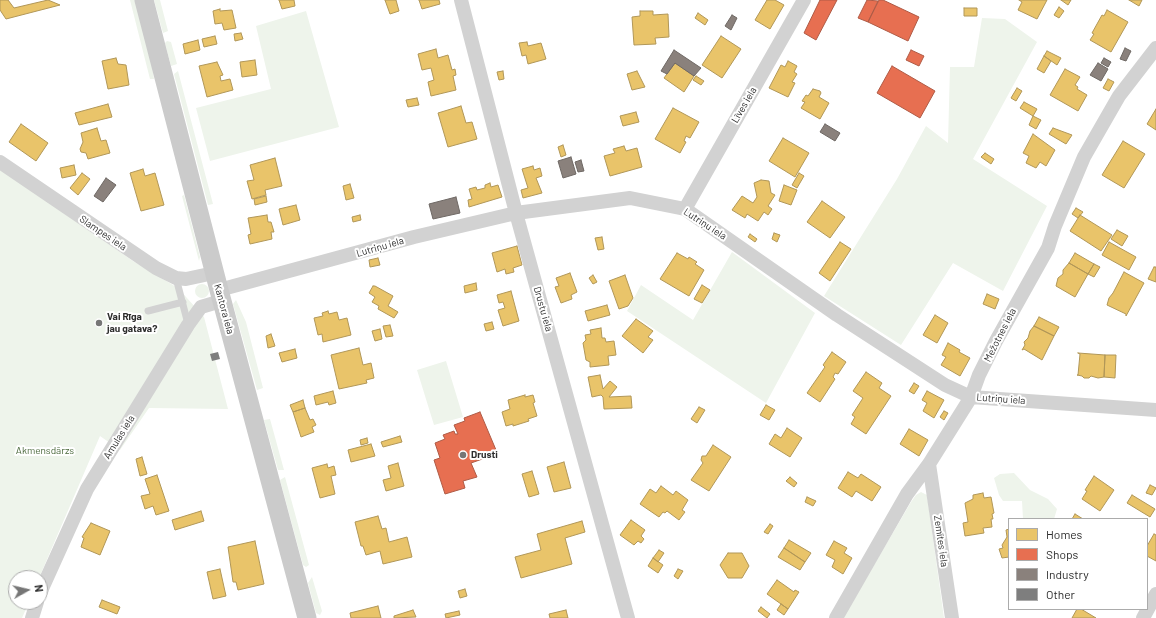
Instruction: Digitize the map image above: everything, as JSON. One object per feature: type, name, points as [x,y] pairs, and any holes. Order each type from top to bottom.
[{"type":"main road","name":"Kantora iela","points":[[144,0],[218,288],[307,618]]},
{"type":"street","name":"Drustu iela","points":[[461,0],[516,213],[628,618]]},
{"type":"street","name":"Līves iela","points":[[685,209],[802,1]]},
{"type":"street","name":"Mežotnes iela","points":[[836,618],[907,494],[929,464],[971,397],[979,375],[996,341],[1048,248],[1055,226],[1084,157],[1119,96],[1156,48]]},
{"type":"street","name":"Slampes iela","points":[[0,162],[156,268],[176,278],[186,279],[218,288]]},
{"type":"street","name":"Lutriņu iela","points":[[218,288],[516,213],[630,198],[685,209],[844,319],[945,385],[971,397],[1156,410]]},
{"type":"street","name":"Amulas iela","points":[[48,574],[75,512],[87,489],[188,325],[218,288]]},
{"type":"street","name":"Zemītes iela","points":[[929,464],[952,618]]},
{"type":"street","points":[[1148,609],[1156,594]]},
{"type":"lane","points":[[176,278],[188,325]]},
{"type":"lane","points":[[148,311],[183,302]]},
{"type":"green space","points":[[130,0],[136,0],[149,47],[154,79],[150,79]]},
{"type":"green space","points":[[154,0],[160,0],[168,31],[163,33]]},
{"type":"green space","points":[[306,11],[339,127],[210,161],[196,108],[271,89],[256,26]]},
{"type":"green space","points":[[982,18],[1005,19],[1037,42],[973,159],[1047,206],[1003,291],[953,263],[901,345],[824,296],[897,179],[926,126],[948,143],[950,67],[974,67]]},
{"type":"green space","points":[[167,41],[171,42],[177,64],[171,66],[165,43]]},
{"type":"green space","points":[[178,71],[213,204],[208,205],[174,74]]},
{"type":"green space","name":"Akmensdārzs","points":[[0,169],[133,261],[178,288],[204,317],[228,409],[149,408],[120,450],[100,436],[42,570],[8,570],[8,610],[26,610],[22,618],[0,618]]},
{"type":"green space","points":[[184,195],[200,257],[199,261],[182,196]]},
{"type":"green space","points":[[732,252],[815,313],[766,403],[627,311],[641,285],[693,320]]},
{"type":"green space","points":[[199,284],[205,284],[209,288],[209,294],[205,298],[199,298],[195,294],[195,288]]},
{"type":"green space","points":[[236,300],[246,322],[263,388],[257,390],[233,304]]},
{"type":"green space","points":[[446,361],[463,417],[434,425],[417,370]]},
{"type":"green space","points":[[270,419],[284,470],[278,470],[264,420]]},
{"type":"green space","points":[[1014,473],[1030,490],[1048,499],[1057,509],[1054,518],[1023,518],[1022,501],[1003,501],[999,495],[994,478],[1000,474]]},
{"type":"green space","points":[[285,477],[309,565],[306,567],[303,565],[280,480]]},
{"type":"green space","points":[[921,492],[927,495],[944,618],[843,618],[911,502],[916,495]]},
{"type":"green space","points":[[312,577],[322,611],[320,615],[316,613],[308,583]]},
{"type":"building: Homes","points":[[0,0],[8,0],[14,8],[48,0],[60,5],[6,19],[0,10]]},
{"type":"building: Homes","points":[[279,0],[294,0],[295,6],[282,9]]},
{"type":"building: Homes","points":[[385,0],[396,0],[399,11],[390,14]]},
{"type":"building: Homes","points":[[419,0],[439,0],[440,4],[422,9]]},
{"type":"building: Homes","points":[[767,0],[775,0],[784,5],[770,29],[755,20]]},
{"type":"building: Homes","points":[[1019,0],[1047,0],[1037,19],[1018,10],[1022,2]]},
{"type":"building: Homes","points":[[1061,0],[1071,0],[1068,5]]},
{"type":"building: Homes","points":[[1129,0],[1142,0],[1139,6]]},
{"type":"building: Homes","points":[[1059,7],[1064,11],[1059,18],[1054,15]]},
{"type":"building: Homes","points":[[964,8],[977,8],[977,16],[964,16]]},
{"type":"building: Homes","points":[[220,9],[220,11],[232,10],[236,28],[224,30],[222,23],[215,24],[213,11]]},
{"type":"building: Homes","points":[[1107,10],[1128,22],[1111,52],[1090,40],[1094,34],[1092,33],[1102,15],[1104,16]]},
{"type":"building: Homes","points":[[640,11],[653,11],[653,15],[668,14],[669,37],[655,38],[656,44],[634,45],[632,17],[640,16]]},
{"type":"building: Homes","points":[[698,13],[708,20],[705,25],[695,18]]},
{"type":"building: Homes","points":[[241,33],[243,39],[235,41],[234,34]]},
{"type":"building: Homes","points":[[215,36],[217,44],[204,47],[202,39]]},
{"type":"building: Homes","points":[[721,36],[741,49],[722,78],[702,65]]},
{"type":"building: Homes","points":[[198,40],[200,50],[185,54],[183,44]]},
{"type":"building: Homes","points":[[527,42],[528,46],[541,43],[546,59],[528,64],[526,55],[522,56],[519,43]]},
{"type":"building: Homes","points":[[436,49],[438,58],[448,55],[452,70],[455,69],[456,75],[453,76],[456,90],[431,96],[428,82],[434,80],[431,68],[422,70],[418,54]]},
{"type":"building: Homes","points":[[1047,51],[1061,58],[1057,65],[1044,56]]},
{"type":"building: Homes","points":[[1044,56],[1051,61],[1044,73],[1037,69]]},
{"type":"building: Homes","points":[[116,58],[118,64],[126,65],[129,85],[108,89],[102,61]]},
{"type":"building: Homes","points":[[255,60],[257,75],[242,77],[240,62]]},
{"type":"building: Homes","points":[[788,61],[797,66],[794,72],[797,74],[792,82],[795,83],[788,97],[769,88],[781,65],[785,67]]},
{"type":"building: Homes","points":[[217,62],[223,75],[220,76],[221,81],[230,79],[233,90],[207,97],[199,66]]},
{"type":"building: Homes","points":[[675,63],[694,76],[684,92],[664,78]]},
{"type":"building: Homes","points":[[1065,69],[1080,77],[1075,85],[1078,87],[1077,89],[1087,95],[1078,111],[1050,95]]},
{"type":"building: Homes","points":[[503,71],[504,79],[499,80],[497,72]]},
{"type":"building: Homes","points":[[637,71],[645,87],[632,90],[627,74]]},
{"type":"building: Homes","points":[[696,76],[704,81],[701,85],[693,80]]},
{"type":"building: Homes","points":[[1108,79],[1114,82],[1109,91],[1103,88]]},
{"type":"building: Homes","points":[[1017,88],[1022,91],[1016,101],[1011,98]]},
{"type":"building: Homes","points":[[813,89],[820,91],[821,93],[819,97],[829,103],[820,119],[801,108],[805,102],[802,101]]},
{"type":"building: Homes","points":[[417,98],[419,105],[408,107],[406,100]]},
{"type":"building: Homes","points":[[1024,102],[1037,109],[1033,116],[1020,108]]},
{"type":"building: Homes","points":[[108,104],[112,117],[79,125],[75,113]]},
{"type":"building: Homes","points":[[461,106],[466,123],[472,122],[477,139],[448,147],[438,113]]},
{"type":"building: Homes","points":[[673,108],[699,122],[690,138],[686,136],[684,141],[686,142],[680,153],[655,139]]},
{"type":"building: Homes","points":[[1156,109],[1156,130],[1147,124]]},
{"type":"building: Homes","points":[[636,112],[639,122],[623,126],[620,116]]},
{"type":"building: Homes","points":[[1033,116],[1041,120],[1036,129],[1029,125]]},
{"type":"building: Homes","points":[[21,124],[48,143],[36,161],[9,142]]},
{"type":"building: Homes","points":[[97,128],[101,141],[106,140],[110,153],[88,159],[86,153],[81,152],[80,149],[83,142],[81,133]]},
{"type":"building: Homes","points":[[1053,128],[1072,135],[1066,144],[1049,134]]},
{"type":"building: Homes","points":[[1033,134],[1055,150],[1046,166],[1040,162],[1036,168],[1026,163],[1029,156],[1023,153]]},
{"type":"building: Homes","points":[[783,138],[809,153],[795,177],[769,161]]},
{"type":"building: Homes","points":[[1123,141],[1145,154],[1124,188],[1102,175]]},
{"type":"building: Homes","points":[[563,145],[566,155],[561,157],[558,147]]},
{"type":"building: Homes","points":[[624,146],[626,151],[637,148],[642,167],[610,176],[604,156],[615,153],[613,149]]},
{"type":"building: Homes","points":[[985,153],[994,159],[991,164],[981,157]]},
{"type":"building: Homes","points":[[275,158],[282,186],[265,190],[266,195],[252,199],[247,181],[254,180],[250,165]]},
{"type":"building: Homes","points":[[74,165],[76,175],[62,178],[60,168]]},
{"type":"building: Homes","points":[[533,166],[534,170],[540,168],[542,176],[536,178],[542,193],[523,198],[521,190],[528,188],[522,169]]},
{"type":"building: Homes","points":[[143,169],[145,176],[155,173],[164,205],[141,211],[130,173]]},
{"type":"building: Homes","points":[[82,173],[90,179],[78,195],[70,188]]},
{"type":"building: Homes","points":[[799,173],[804,176],[797,188],[792,185]]},
{"type":"building: Homes","points":[[761,180],[769,181],[771,193],[775,195],[768,206],[772,209],[768,215],[764,212],[758,221],[747,214],[745,218],[732,210],[742,196],[753,203],[757,197],[754,183]]},
{"type":"building: Homes","points":[[490,183],[491,187],[498,185],[502,197],[469,207],[468,200],[472,199],[469,189],[476,187],[477,190],[485,188],[485,185]]},
{"type":"building: Homes","points":[[350,184],[354,198],[346,200],[343,186]]},
{"type":"building: Homes","points":[[784,185],[797,190],[791,205],[779,201]]},
{"type":"building: Homes","points":[[266,196],[267,202],[255,205],[254,199]]},
{"type":"building: Homes","points":[[822,201],[845,217],[830,238],[807,222]]},
{"type":"building: Homes","points":[[296,205],[300,220],[283,225],[279,209]]},
{"type":"building: Homes","points":[[1076,208],[1083,212],[1078,218],[1072,214]]},
{"type":"building: Homes","points":[[267,215],[268,222],[271,222],[274,232],[271,232],[272,239],[250,244],[248,235],[251,234],[248,218]]},
{"type":"building: Homes","points":[[360,215],[361,220],[353,222],[352,217]]},
{"type":"building: Homes","points":[[1080,215],[1112,235],[1101,251],[1070,231]]},
{"type":"building: Homes","points":[[1117,230],[1128,236],[1122,246],[1111,239]]},
{"type":"building: Homes","points":[[774,233],[780,235],[777,242],[772,239]]},
{"type":"building: Homes","points":[[750,234],[757,239],[755,242],[748,237]]},
{"type":"building: Homes","points":[[602,237],[604,249],[598,250],[595,238]]},
{"type":"building: Homes","points":[[840,242],[851,249],[830,281],[819,273]]},
{"type":"building: Homes","points":[[1109,242],[1136,257],[1129,270],[1102,255]]},
{"type":"building: Homes","points":[[517,246],[522,265],[513,268],[514,272],[506,274],[505,269],[497,272],[492,253]]},
{"type":"building: Homes","points":[[677,253],[688,259],[689,257],[697,262],[695,264],[704,270],[689,296],[660,279]]},
{"type":"building: Homes","points":[[1075,253],[1094,264],[1088,274],[1069,263]]},
{"type":"building: Homes","points":[[378,258],[380,265],[370,267],[369,260]]},
{"type":"building: Homes","points":[[1069,263],[1088,274],[1075,297],[1056,286],[1058,278],[1063,274],[1063,270]]},
{"type":"building: Homes","points":[[1094,264],[1100,267],[1094,277],[1088,274]]},
{"type":"building: Homes","points":[[1154,267],[1156,267],[1156,282],[1148,279]]},
{"type":"building: Homes","points":[[1124,272],[1144,283],[1126,316],[1126,314],[1107,305],[1109,298]]},
{"type":"building: Homes","points":[[570,273],[577,292],[571,295],[572,299],[561,303],[555,287],[559,286],[556,278]]},
{"type":"building: Homes","points":[[593,275],[597,282],[593,284],[589,278]]},
{"type":"building: Homes","points":[[625,275],[633,298],[628,306],[619,309],[609,281]]},
{"type":"building: Homes","points":[[476,283],[477,290],[465,293],[464,286]]},
{"type":"building: Homes","points":[[702,285],[710,290],[702,303],[694,299]]},
{"type":"building: Homes","points":[[373,286],[393,296],[388,306],[398,312],[394,318],[378,309],[379,306],[372,302],[375,297],[369,293]]},
{"type":"building: Homes","points":[[511,291],[519,321],[503,326],[498,310],[505,308],[503,302],[499,303],[497,295]]},
{"type":"building: Homes","points":[[987,294],[999,299],[995,309],[983,304]]},
{"type":"building: Homes","points":[[607,305],[610,315],[588,321],[585,311]]},
{"type":"building: Homes","points":[[328,311],[329,314],[337,312],[339,320],[347,318],[351,335],[323,342],[322,334],[318,335],[314,318],[323,316],[322,313]]},
{"type":"building: Homes","points":[[935,315],[948,323],[937,343],[923,335]]},
{"type":"building: Homes","points":[[1039,317],[1059,327],[1054,336],[1034,326]]},
{"type":"building: Homes","points":[[636,319],[653,331],[648,337],[653,340],[643,353],[622,336]]},
{"type":"building: Homes","points":[[492,322],[494,329],[486,331],[484,324]]},
{"type":"building: Homes","points":[[390,325],[393,336],[386,337],[383,326]]},
{"type":"building: Homes","points":[[1034,326],[1054,336],[1042,360],[1024,349],[1022,350],[1025,345],[1024,342],[1028,338],[1030,331]]},
{"type":"building: Homes","points":[[601,328],[602,338],[605,338],[606,342],[614,341],[616,355],[608,356],[609,365],[590,367],[590,362],[586,360],[583,343],[586,340],[585,335],[591,334],[590,330]]},
{"type":"building: Homes","points":[[380,329],[382,339],[375,341],[372,331]]},
{"type":"building: Homes","points":[[271,334],[275,346],[268,348],[266,336]]},
{"type":"building: Homes","points":[[948,343],[960,350],[959,352],[970,358],[960,376],[941,365],[946,357],[942,355]]},
{"type":"building: Homes","points":[[359,348],[363,365],[371,363],[374,378],[366,380],[367,383],[339,389],[331,355]]},
{"type":"building: Homes","points":[[295,349],[297,358],[282,362],[279,353]]},
{"type":"building: Homes","points":[[832,352],[846,362],[838,374],[835,373],[833,377],[835,379],[820,402],[807,393],[825,367],[823,365]]},
{"type":"building: Homes","points":[[1078,353],[1105,355],[1104,377],[1098,378],[1091,376],[1089,378],[1084,378],[1077,375],[1080,354]]},
{"type":"building: Homes","points":[[1105,355],[1116,355],[1115,378],[1104,377]]},
{"type":"building: Homes","points":[[866,372],[882,383],[879,388],[891,396],[866,434],[851,424],[855,417],[852,415],[863,398],[853,391]]},
{"type":"building: Homes","points":[[600,375],[603,389],[610,381],[617,387],[609,397],[631,396],[632,408],[604,409],[603,397],[601,395],[592,397],[588,377]]},
{"type":"building: Homes","points":[[914,383],[919,386],[914,394],[909,391]]},
{"type":"building: Homes","points":[[333,391],[336,403],[329,405],[328,402],[316,405],[314,396]]},
{"type":"building: Homes","points":[[927,391],[944,400],[934,418],[923,411],[927,403],[922,400]]},
{"type":"building: Homes","points":[[525,395],[525,397],[533,395],[535,402],[533,403],[537,416],[528,419],[529,421],[513,426],[513,424],[506,426],[502,412],[510,409],[508,400]]},
{"type":"building: Homes","points":[[303,400],[305,408],[293,412],[290,405]]},
{"type":"building: Homes","points":[[766,405],[775,410],[769,420],[760,415]]},
{"type":"building: Homes","points":[[699,407],[705,410],[697,423],[691,419]]},
{"type":"building: Homes","points":[[305,408],[310,420],[313,419],[316,425],[312,427],[314,432],[301,437],[293,412]]},
{"type":"building: Homes","points":[[944,411],[948,413],[944,420],[940,417]]},
{"type":"building: Homes","points":[[787,428],[802,438],[790,457],[769,444],[775,434],[781,438]]},
{"type":"building: Homes","points":[[909,429],[928,440],[919,456],[900,444]]},
{"type":"building: Homes","points":[[400,436],[402,442],[383,447],[381,442]]},
{"type":"building: Homes","points":[[367,438],[368,443],[361,445],[360,440]]},
{"type":"building: Homes","points":[[371,444],[375,456],[351,462],[348,450]]},
{"type":"building: Homes","points":[[713,445],[731,457],[709,491],[691,480],[703,463],[701,460],[702,456],[706,456]]},
{"type":"building: Homes","points":[[142,457],[147,474],[140,476],[136,459]]},
{"type":"building: Homes","points":[[564,462],[571,488],[554,492],[547,467]]},
{"type":"building: Homes","points":[[398,463],[404,486],[386,491],[383,480],[391,478],[388,466]]},
{"type":"building: Homes","points":[[327,464],[328,468],[334,466],[336,475],[331,476],[335,494],[320,498],[312,468]]},
{"type":"building: Homes","points":[[532,471],[539,494],[529,497],[522,474]]},
{"type":"building: Homes","points":[[848,472],[858,478],[861,474],[881,487],[872,501],[856,491],[852,497],[838,488]]},
{"type":"building: Homes","points":[[157,475],[169,511],[156,515],[153,506],[145,509],[141,496],[150,494],[145,479]]},
{"type":"building: Homes","points":[[1094,476],[1114,490],[1100,511],[1082,499],[1087,491],[1085,490]]},
{"type":"building: Homes","points":[[790,477],[797,483],[794,487],[786,481]]},
{"type":"building: Homes","points":[[1150,485],[1156,488],[1152,495],[1146,493]]},
{"type":"building: Homes","points":[[661,486],[673,495],[676,491],[688,500],[682,510],[685,512],[679,520],[667,511],[665,513],[663,512],[659,517],[640,504],[650,489],[656,493]]},
{"type":"building: Homes","points":[[983,493],[984,498],[991,497],[994,513],[992,514],[993,519],[991,519],[992,527],[983,528],[984,533],[965,536],[963,523],[968,522],[965,503],[973,499],[973,495]]},
{"type":"building: Homes","points":[[1132,495],[1155,509],[1150,517],[1127,503]]},
{"type":"building: Homes","points":[[807,497],[816,501],[813,506],[805,502]]},
{"type":"building: Homes","points":[[201,511],[204,521],[175,530],[172,520]]},
{"type":"building: Homes","points":[[1075,514],[1081,518],[1073,518]]},
{"type":"building: Homes","points":[[378,516],[382,529],[386,528],[389,542],[407,537],[412,557],[383,564],[380,551],[366,555],[363,546],[361,546],[355,522]]},
{"type":"building: Homes","points":[[631,520],[645,530],[641,536],[644,539],[641,543],[638,541],[634,545],[620,535]]},
{"type":"building: Homes","points":[[582,521],[585,532],[565,538],[572,564],[521,578],[515,557],[541,550],[537,534]]},
{"type":"building: Homes","points":[[91,523],[110,531],[100,555],[81,547],[84,538],[82,537]]},
{"type":"building: Homes","points":[[770,524],[773,526],[768,534],[764,532]]},
{"type":"building: Homes","points":[[1008,529],[1008,557],[1002,558],[999,549],[1003,548],[1002,545],[1007,537],[1006,530]]},
{"type":"building: Homes","points":[[1154,534],[1156,535],[1156,561],[1148,557],[1148,544]]},
{"type":"building: Homes","points":[[789,540],[811,553],[805,562],[784,548]]},
{"type":"building: Homes","points":[[255,541],[264,584],[238,590],[236,582],[233,582],[228,547]]},
{"type":"building: Homes","points":[[834,541],[847,548],[844,553],[852,558],[843,574],[832,567],[835,560],[826,555]]},
{"type":"building: Homes","points":[[784,548],[805,562],[800,570],[778,557]]},
{"type":"building: Homes","points":[[659,550],[664,553],[658,562],[653,558]]},
{"type":"building: Homes","points":[[728,553],[742,553],[749,566],[742,578],[728,578],[720,565]]},
{"type":"building: Homes","points":[[653,558],[663,565],[658,573],[648,566]]},
{"type":"building: Homes","points":[[220,569],[226,596],[213,599],[207,572]]},
{"type":"building: Homes","points":[[678,569],[683,571],[678,579],[674,576]]},
{"type":"building: Homes","points":[[777,580],[794,592],[795,590],[799,592],[788,609],[767,594]]},
{"type":"building: Homes","points":[[465,589],[467,596],[460,598],[458,591]]},
{"type":"building: Homes","points":[[102,600],[120,607],[117,614],[99,607]]},
{"type":"building: Homes","points":[[781,604],[788,609],[784,615],[777,610]]},
{"type":"building: Homes","points":[[378,606],[381,618],[351,618],[350,613]]},
{"type":"building: Homes","points":[[761,607],[770,614],[767,618],[758,611]]},
{"type":"building: Homes","points":[[413,610],[416,617],[394,618],[394,616]]},
{"type":"building: Homes","points":[[566,610],[568,618],[550,618],[549,614]]},
{"type":"building: Homes","points":[[1076,610],[1083,610],[1096,618],[1072,618]]},
{"type":"building: Homes","points":[[459,611],[460,615],[446,618],[445,614]]},
{"type":"building: Shops","points":[[820,0],[837,0],[816,40],[804,33]]},
{"type":"building: Shops","points":[[867,0],[878,1],[868,22],[858,18]]},
{"type":"building: Shops","points":[[879,0],[883,0],[919,17],[908,41],[868,22]]},
{"type":"building: Shops","points":[[911,50],[924,56],[919,66],[906,60]]},
{"type":"building: Shops","points":[[892,66],[935,91],[920,118],[877,93]]},
{"type":"building: Shops","name":"Drusti","points":[[480,412],[496,450],[487,453],[488,457],[471,463],[477,477],[463,481],[465,488],[445,494],[434,460],[440,458],[435,443],[445,439],[443,435],[454,431],[455,434],[458,434],[454,425],[465,421],[464,418]]},
{"type":"building: Industry","points":[[732,15],[737,18],[731,30],[725,26]]},
{"type":"building: Industry","points":[[1125,48],[1131,51],[1126,61],[1120,59]]},
{"type":"building: Industry","points":[[674,50],[701,68],[694,76],[675,63],[667,74],[661,71]]},
{"type":"building: Industry","points":[[1104,58],[1111,62],[1108,67],[1101,63]]},
{"type":"building: Industry","points":[[1098,63],[1108,69],[1101,81],[1090,75]]},
{"type":"building: Industry","points":[[825,124],[840,133],[835,141],[820,132]]},
{"type":"building: Industry","points":[[571,157],[576,174],[563,178],[558,161]]},
{"type":"building: Industry","points":[[581,160],[584,171],[578,172],[575,162]]},
{"type":"building: Industry","points":[[106,178],[116,185],[103,202],[94,196]]},
{"type":"building: Industry","points":[[456,197],[460,213],[433,219],[429,204]]},
{"type":"building: Other","points":[[218,352],[220,359],[212,361],[210,354]]},
{"type":"place","name":"Vai Rīga jau gatava?","points":[[99,323]]},
{"type":"place","name":"Drusti","points":[[463,455]]}]
